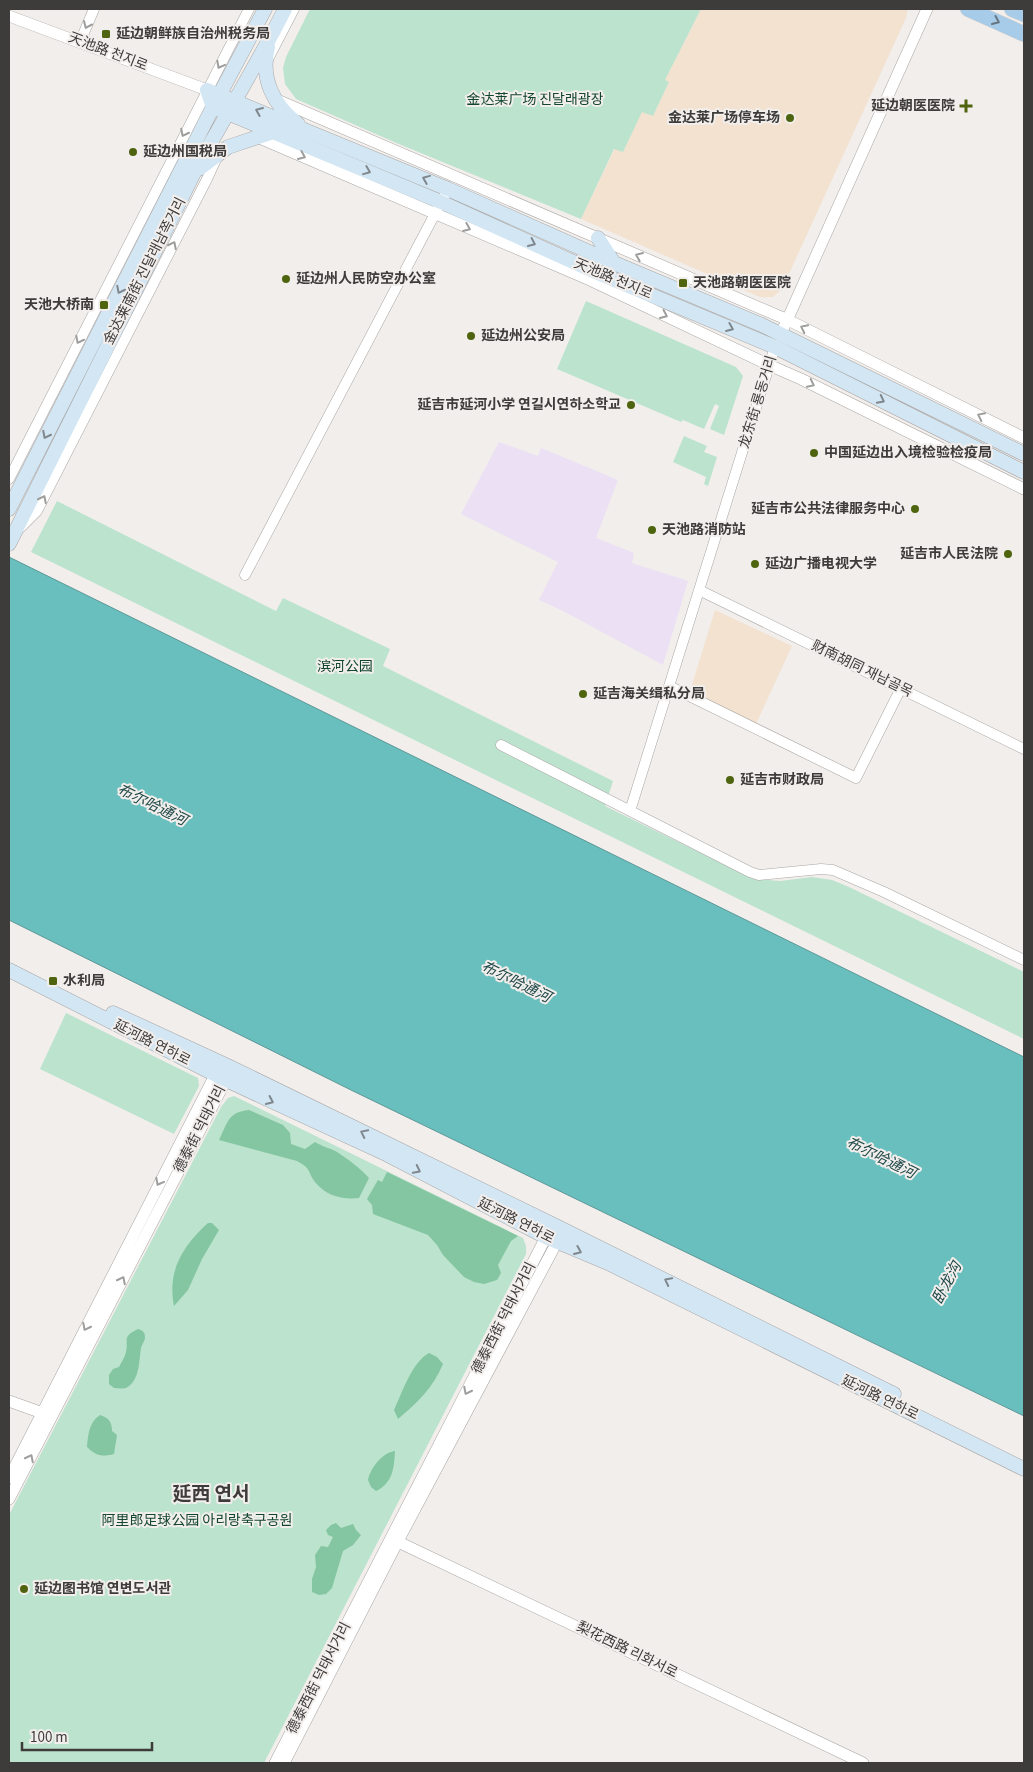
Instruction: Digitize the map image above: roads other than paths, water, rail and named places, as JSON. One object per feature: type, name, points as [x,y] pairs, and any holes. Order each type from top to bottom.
[{"type":"main road","name":"金达莱南街 진달래남쪽거리","points":[[9,509],[213,107],[265,9]]},
{"type":"main road","name":"金达莱南街 진달래남쪽거리","points":[[10,540],[194,173],[285,9]]},
{"type":"main road","points":[[968,9],[1024,34]]},
{"type":"main road","points":[[1012,9],[1024,14]]},
{"type":"main road","points":[[270,39],[265,60],[269,89],[290,118],[309,132]]},
{"type":"main road","name":"天池路 천지로","points":[[207,90],[221,94],[231,106],[273,132],[438,208],[775,347],[1024,472]]},
{"type":"main road","points":[[207,90],[213,107]]},
{"type":"main road","name":"天池路 천지로","points":[[213,107],[231,106],[309,132],[448,188],[614,263],[781,333],[1024,454]]},
{"type":"main road","points":[[194,173],[228,147],[273,132]]},
{"type":"main road","points":[[598,238],[614,263]]},
{"type":"main road","name":"延河路 연하로","points":[[9,962],[223,1074],[558,1226],[1024,1459]]},
{"type":"main road","name":"延河路 연하로","points":[[9,970],[388,1155],[551,1239],[608,1263],[1024,1469]]},
{"type":"street","points":[[80,42],[94,9]]},
{"type":"street","name":"金达莱南街 진달래남쪽거리","points":[[9,479],[249,9]]},
{"type":"street","points":[[266,64],[294,9]]},
{"type":"street","name":"龙东街 룡동거리","points":[[630,811],[775,347],[927,9]]},
{"type":"street","name":"天池路 천지로","points":[[9,16],[207,90]]},
{"type":"street","points":[[275,99],[788,320],[1024,438]]},
{"type":"street","name":"天池路 천지로","points":[[257,137],[438,208],[801,379],[1024,489]]},
{"type":"street","name":"金达莱南街 진달래남쪽거리","points":[[10,540],[37,511],[208,179],[219,153]]},
{"type":"street","points":[[245,575],[448,188]]},
{"type":"street","name":"财南胡同 재남골목","points":[[699,590],[1023,746]]},
{"type":"street","points":[[669,686],[856,778],[901,688]]},
{"type":"street","points":[[501,746],[750,872],[765,875],[821,868],[845,874],[1024,960]]},
{"type":"street","name":"德泰街 덕태거리","points":[[9,1499],[47,1415],[223,1074]]},
{"type":"street","name":"德泰西街 덕태서거리","points":[[275,1763],[395,1540],[558,1226]]},
{"type":"street","points":[[9,1401],[47,1415]]},
{"type":"street","name":"德泰街 덕태거리","points":[[9,1478],[47,1415]]},
{"type":"street","name":"德泰西街 덕태서거리","points":[[284,1763],[395,1540]]},
{"type":"street","name":"梨花西路 리화서로","points":[[395,1540],[863,1763]]},
{"type":"water","points":[[9,557],[1024,1057],[1024,1416],[353,1091],[9,920]]},
{"type":"place","name":"延边朝鲜族自治州税务局","points":[[106,34]]},
{"type":"place","name":"延边朝医医院","points":[[966,106]]},
{"type":"place","name":"金达莱广场停车场","points":[[790,118]]},
{"type":"place","name":"延边州国税局","points":[[133,152]]},
{"type":"place","name":"延边州人民防空办公室","points":[[286,279]]},
{"type":"place","name":"天池路朝医医院","points":[[683,283]]},
{"type":"place","name":"天池大桥南","points":[[104,305]]},
{"type":"place","name":"延边州公安局","points":[[471,336]]},
{"type":"place","name":"延吉市延河小学 연길시연하소학교","points":[[631,405]]},
{"type":"place","name":"中国延边出入境检验检疫局","points":[[814,453]]},
{"type":"place","name":"延吉市公共法律服务中心","points":[[915,509]]},
{"type":"place","name":"天池路消防站","points":[[652,530]]},
{"type":"place","name":"延吉市人民法院","points":[[1008,554]]},
{"type":"place","name":"延边广播电视大学","points":[[755,564]]},
{"type":"place","name":"延吉海关缉私分局","points":[[583,694]]},
{"type":"place","name":"延吉市财政局","points":[[730,780]]},
{"type":"place","name":"水利局","points":[[53,981]]},
{"type":"place","name":"延边图书馆 연변도서관","points":[[24,1589]]},
{"type":"district","name":"延西 연서","points":[[211,1494]]},
{"type":"park label","name":"金达莱广场 진달래광장","points":[[535,100]]},
{"type":"park label","name":"滨河公园","points":[[345,667]]},
{"type":"park label","name":"阿里郎足球公园 아리랑축구공원","points":[[197,1521]]},
{"type":"water label","name":"布尔哈通河","points":[[152,805]]},
{"type":"water label","name":"布尔哈通河","points":[[516,982]]},
{"type":"water label","name":"布尔哈通河","points":[[881,1158]]},
{"type":"water label","name":"卧龙沟","points":[[947,1283]]}]
